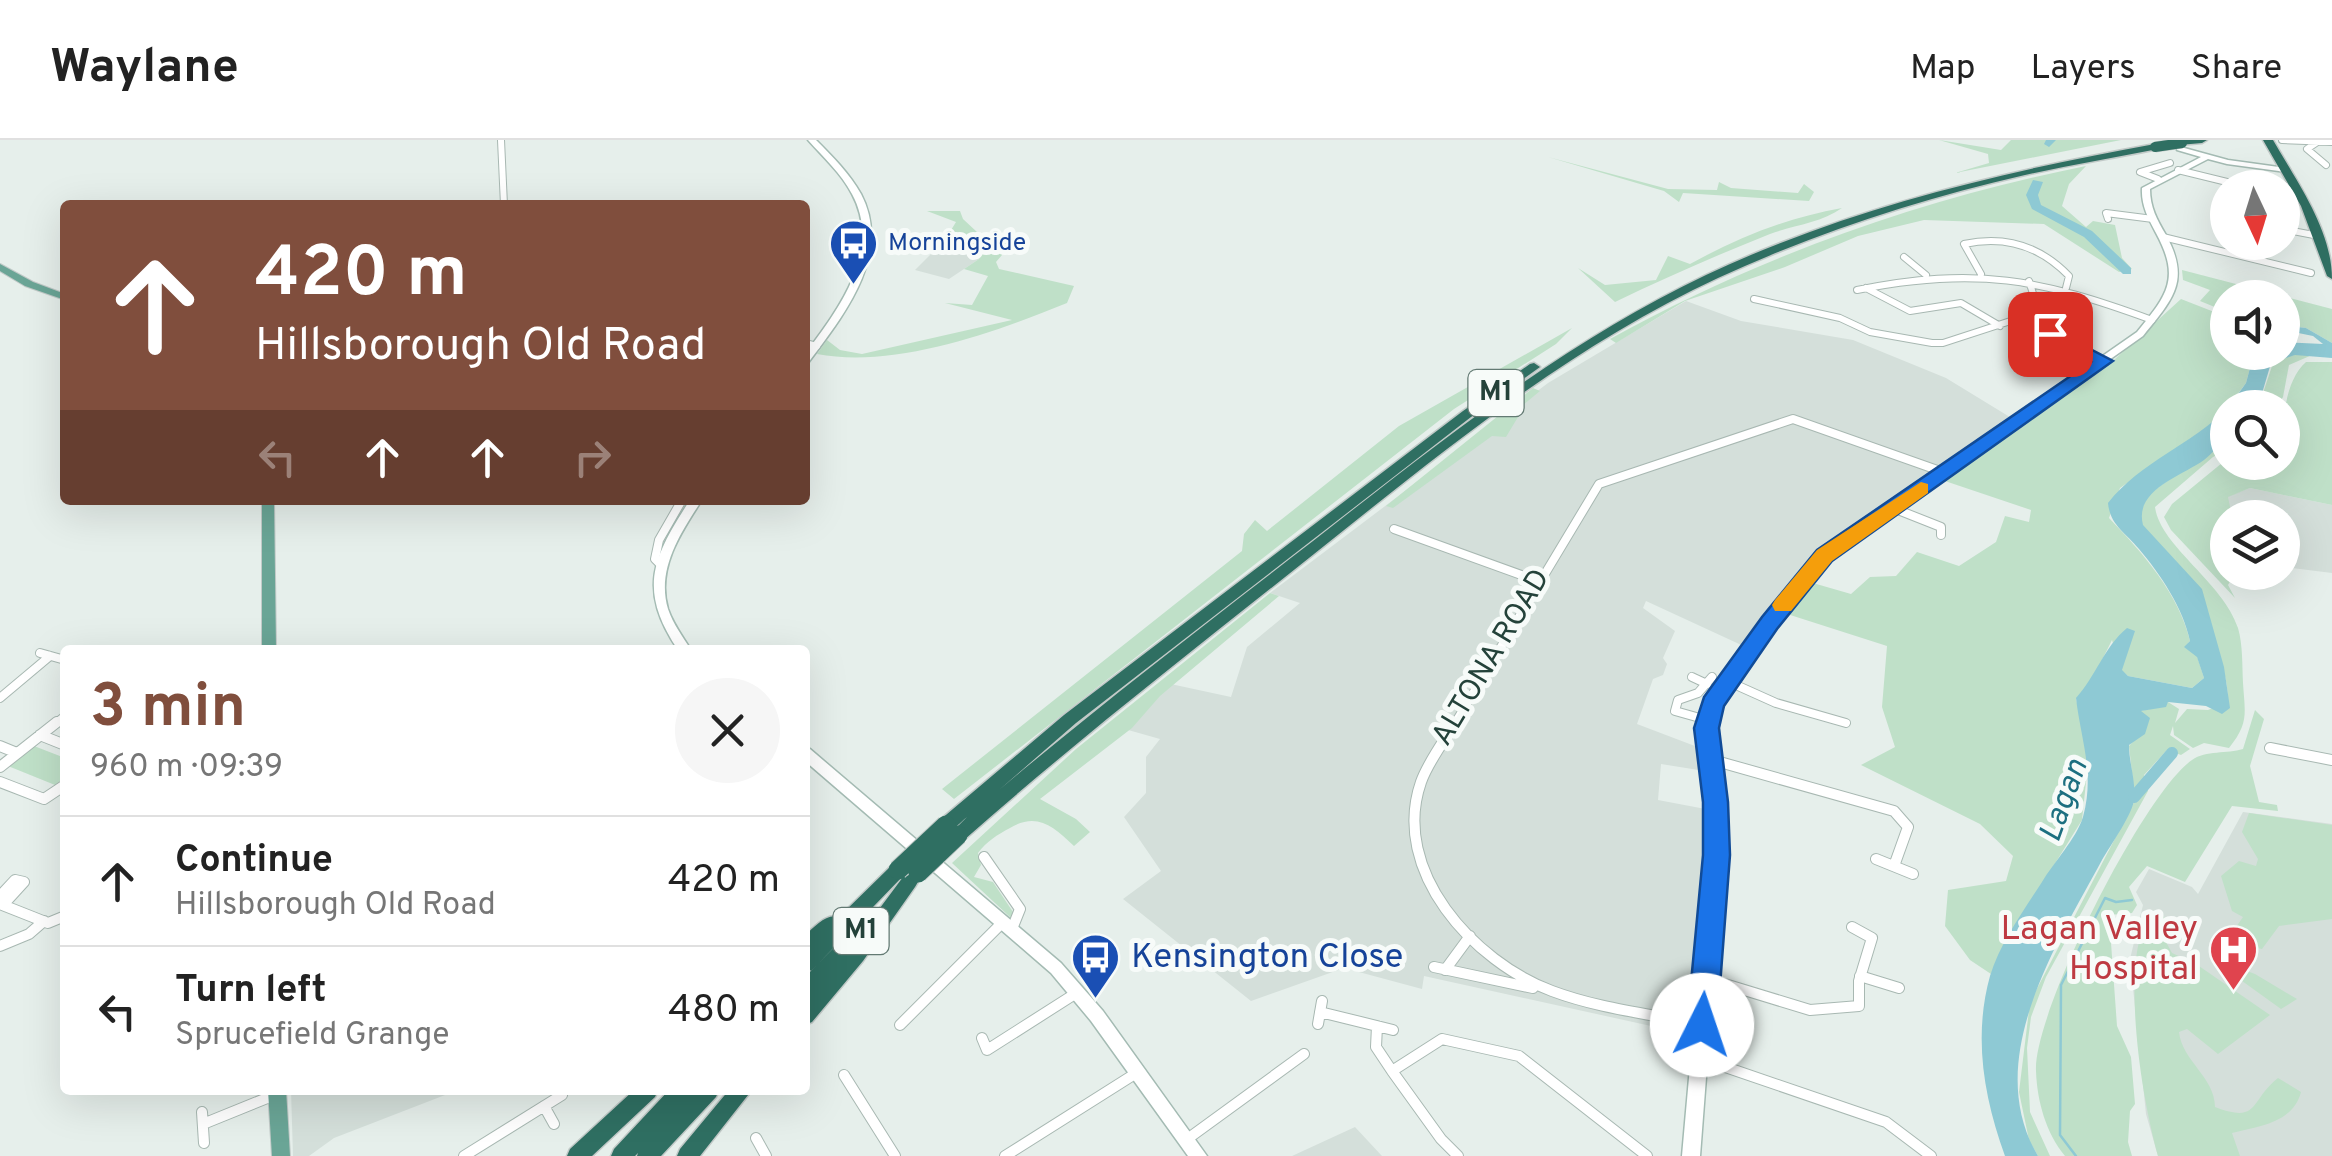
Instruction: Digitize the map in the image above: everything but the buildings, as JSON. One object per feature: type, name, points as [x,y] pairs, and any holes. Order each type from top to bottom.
[{"type":"highway","name":"M1","points":[[810,984],[952,830],[1473,424],[1543,373],[1634,317],[1732,268],[1888,208],[2152,143],[2181,146],[2202,140]]},
{"type":"highway","points":[[2268,140],[2286,170]]},
{"type":"highway","points":[[2300,199],[2332,276]]},
{"type":"highway","name":"M1","points":[[810,959],[882,884],[908,875]]},
{"type":"highway","points":[[810,1010],[856,956],[908,875]]},
{"type":"highway","points":[[810,942],[882,884]]},
{"type":"highway","points":[[577,1156],[643,1095]]},
{"type":"highway","points":[[621,1156],[679,1095]]},
{"type":"highway","points":[[648,1156],[705,1095]]},
{"type":"highway","points":[[687,1156],[738,1095]]},
{"type":"main road","points":[[0,266],[60,295]]},
{"type":"main road","points":[[268,505],[269,645]]},
{"type":"main road","points":[[277,1095],[282,1156]]},
{"type":"street","points":[[501,140],[504,200]]},
{"type":"street","points":[[810,354],[853,293],[866,264],[870,240],[858,193],[843,170],[812,140]]},
{"type":"street","points":[[2282,140],[2332,142]]},
{"type":"street","points":[[2314,141],[2318,144],[2306,148],[2326,164]]},
{"type":"street","points":[[2181,146],[2206,156],[2286,170]]},
{"type":"street","points":[[1708,720],[1674,715],[1678,700],[1715,681],[1825,556],[2140,334],[2174,289],[2177,270],[2145,192],[2150,183],[2206,156]]},
{"type":"street","points":[[2158,179],[2140,172],[2170,163]]},
{"type":"street","points":[[2178,170],[2210,179]]},
{"type":"street","points":[[2108,219],[2106,213],[2153,219]]},
{"type":"street","points":[[2300,233],[2318,236]]},
{"type":"street","points":[[2163,237],[2311,274]]},
{"type":"street","points":[[1981,274],[1964,244],[2018,243],[2054,260],[2069,276],[2066,288]]},
{"type":"street","points":[[1904,256],[1926,275]]},
{"type":"street","points":[[2000,326],[1962,303],[1910,311],[1862,289],[1926,275],[1981,274],[2066,288],[2152,320]]},
{"type":"street","points":[[1754,298],[1780,308],[1840,318],[1870,332],[1943,343],[2035,312],[2038,306],[2029,281]]},
{"type":"street","points":[[2050,334],[2104,361]]},
{"type":"street","points":[[810,345],[816,346]]},
{"type":"street","name":"ALTONA ROAD","points":[[1702,1025],[1570,996],[1512,972],[1470,936],[1424,872],[1414,835],[1414,804],[1430,762],[1599,484],[1779,421],[1809,422],[1943,472]]},
{"type":"street","points":[[660,564],[655,559],[659,540],[679,505]]},
{"type":"street","points":[[682,645],[658,592],[660,564],[671,537],[693,505]]},
{"type":"street","points":[[1893,508],[1941,527]]},
{"type":"street","points":[[1394,529],[1538,581]]},
{"type":"street","points":[[0,698],[45,654],[60,658]]},
{"type":"street","points":[[1692,677],[1846,723]]},
{"type":"street","points":[[1692,1156],[1717,830],[1708,720],[1715,681]]},
{"type":"street","points":[[0,767],[60,720]]},
{"type":"street","points":[[40,735],[60,743]]},
{"type":"street","points":[[0,746],[17,753]]},
{"type":"street","points":[[2270,748],[2332,760]]},
{"type":"street","points":[[810,757],[1008,925],[1078,992],[1198,1156]]},
{"type":"street","points":[[1710,759],[1894,811],[1908,826],[1894,866]]},
{"type":"street","points":[[0,782],[44,798],[60,788]]},
{"type":"street","points":[[900,1024],[1008,925],[1020,909],[984,857]]},
{"type":"street","points":[[1876,859],[1914,874]]},
{"type":"street","points":[[1,902],[44,922]]},
{"type":"street","points":[[0,946],[60,917]]},
{"type":"street","points":[[1705,978],[1810,1010],[1859,1006],[1860,976],[1872,938],[1852,928]]},
{"type":"street","points":[[1470,936],[1454,962],[1440,969],[1570,996]]},
{"type":"street","points":[[1860,976],[1899,988]]},
{"type":"street","points":[[982,1038],[987,1050],[1078,992]]},
{"type":"street","points":[[1320,1012],[1393,1030]]},
{"type":"street","points":[[1377,1026],[1376,1048],[1441,1140],[1458,1156]]},
{"type":"street","points":[[1392,1071],[1442,1039],[1512,1053],[1647,1156]]},
{"type":"street","points":[[1186,1140],[1304,1054]]},
{"type":"street","points":[[1699,1058],[1862,1112],[1904,1134],[1931,1156]]},
{"type":"street","points":[[1005,1156],[1138,1072]]},
{"type":"street","points":[[844,1075],[895,1156]]},
{"type":"street","points":[[204,1143],[202,1118],[268,1095]]},
{"type":"street","points":[[464,1156],[562,1095]]},
{"type":"street","points":[[544,1106],[554,1124]]},
{"type":"street","points":[[756,1138],[766,1156]]},
{"type":"shaded area","points":[[956,238],[985,246],[979,259],[949,279],[915,270],[945,240]]},
{"type":"shaded area","points":[[1686,301],[1741,321],[1853,340],[1946,378],[2018,422],[1840,545],[1750,649],[1646,601],[1643,608],[1675,631],[1663,658],[1667,664],[1663,675],[1653,679],[1637,724],[1708,751],[1711,772],[1661,764],[1658,800],[1716,811],[1701,1037],[1424,976],[1422,989],[1344,968],[1251,1001],[1123,899],[1161,871],[1124,817],[1146,793],[1146,757],[1160,739],[1114,726],[1166,683],[1231,697],[1247,647],[1300,603],[1270,593],[1548,383]]},
{"type":"shaded area","points":[[2250,488],[2332,505],[2332,573],[2300,569],[2300,500],[2225,497]]},
{"type":"shaded area","name":"Lagan Valley Hospital","points":[[2243,812],[2332,824],[2332,1156],[2158,1156],[2146,1114],[2130,959],[2143,905],[2136,892],[2149,869],[2192,887],[2198,894]]},
{"type":"shaded area","points":[[291,1095],[445,1095],[334,1138],[309,1156],[293,1156]]},
{"type":"shaded area","points":[[1355,1127],[1382,1156],[1292,1156]]},
{"type":"green space","points":[[1939,140],[2001,150],[2011,140],[2121,140],[1955,173],[1989,163],[1988,154]]},
{"type":"green space","points":[[1548,157],[1668,189],[1717,190],[1719,182],[1731,188],[1798,193],[1804,184],[1814,192],[1809,201],[1683,193],[1679,202],[1664,191]]},
{"type":"green space","points":[[2086,166],[2069,184],[2062,206],[2086,227],[2093,221],[2115,225],[2122,258],[2132,269],[2119,272],[2044,224],[1924,220],[1858,236],[1785,267],[1685,301],[1616,343],[1610,339],[1667,309],[1724,282],[1841,234],[1962,196]]},
{"type":"green space","points":[[1842,208],[1731,250],[1615,302],[1578,268],[1605,285],[1656,280],[1668,256],[1690,264],[1764,230]]},
{"type":"green space","points":[[927,211],[960,211],[963,219],[991,245],[1009,243],[1001,247],[1002,255],[996,262],[999,269],[1074,286],[1067,303],[977,336],[911,352],[847,357],[817,354],[827,340],[840,350],[862,354],[1012,320],[945,303],[972,305],[988,276],[964,269],[979,259],[984,246],[956,238],[945,240],[956,222]]},
{"type":"green space","points":[[2182,270],[2220,280],[2210,280],[2210,290],[2183,280]]},
{"type":"green space","points":[[2210,290],[2210,305],[2200,301]]},
{"type":"green space","points":[[2181,299],[2210,310],[2210,370],[2249,370],[2241,390],[2210,390],[2210,426],[2120,488],[2109,518],[2169,591],[2190,641],[2185,647],[2197,656],[2204,678],[2192,688],[2128,676],[2121,670],[2112,640],[2092,680],[2076,699],[2089,754],[2082,820],[2008,939],[1991,974],[1970,960],[1945,926],[1948,890],[2006,881],[2013,856],[1980,824],[1861,765],[1895,747],[1882,707],[1887,646],[1784,613],[1806,581],[1851,594],[1870,577],[1896,576],[1917,552],[1959,566],[1996,542],[2005,516],[2029,522],[2031,510],[1939,479],[2115,359]]},
{"type":"green space","points":[[2300,301],[2332,309],[2332,343],[2300,327]]},
{"type":"green space","points":[[1572,328],[1556,344],[1454,409],[954,799],[942,789],[1242,551],[1244,534],[1255,520],[1267,531],[1399,426]]},
{"type":"green space","points":[[2306,362],[2332,362],[2332,505],[2250,488],[2229,500],[2210,500],[2210,571],[2171,530],[2164,517],[2172,504],[2210,473],[2210,480],[2300,480],[2300,390],[2290,390]]},
{"type":"green space","points":[[2271,370],[2288,370],[2284,390],[2264,390]]},
{"type":"green space","points":[[1533,388],[1540,391],[1512,414],[1518,417],[1506,437],[1492,436],[1393,508],[1386,506]]},
{"type":"green space","points":[[2210,450],[2210,460],[2155,507],[2168,536],[2210,585],[2210,590],[2219,595],[2238,628],[2243,725],[2229,748],[2204,743],[2193,748],[2174,735],[2173,726],[2170,735],[2190,749],[2181,755],[2167,750],[2144,775],[2148,791],[2046,977],[2031,1017],[2027,1048],[2030,1112],[2050,1156],[2038,1156],[2029,1140],[2019,1092],[2030,1002],[2135,800],[2129,746],[2138,736],[2140,711],[2168,702],[2179,709],[2175,723],[2187,709],[2208,710],[2228,702],[2226,679],[2209,632],[2140,523],[2138,507],[2149,494]]},
{"type":"green space","points":[[1270,593],[1279,596],[1160,696],[1132,728],[1040,799],[1076,819],[1090,832],[1074,846],[1052,827],[1028,821],[997,836],[978,853],[981,865],[974,877],[993,882],[1015,915],[1010,917],[952,863],[1076,749]]},
{"type":"green space","points":[[2255,710],[2264,719],[2250,766],[2259,802],[2277,805],[2278,811],[2232,806],[2185,882],[2147,866],[2129,887],[2137,905],[2132,913],[2109,915],[2117,1026],[2131,1057],[2135,1104],[2130,1111],[2128,1142],[2132,1156],[2065,1156],[2044,1116],[2036,1071],[2040,1042],[2071,956],[2121,858],[2171,780],[2198,757],[2243,749]]},
{"type":"green space","points":[[34,746],[60,756],[60,781],[55,785],[8,766]]},
{"type":"green space","points":[[2249,813],[2332,825],[2332,919],[2279,926],[2262,949],[2252,947],[2236,927],[2243,917],[2232,911],[2221,876],[2239,861],[2256,866],[2258,859],[2242,832]]},
{"type":"green space","points":[[2146,914],[2161,915],[2174,924],[2166,942],[2172,953],[2196,964],[2270,1015],[2218,1054],[2187,1029],[2179,1032],[2186,1052],[2210,1087],[2215,1107],[2229,1112],[2247,1111],[2278,1078],[2301,1092],[2283,1117],[2232,1133],[2240,1156],[2158,1156],[2136,1033],[2137,954]]},
{"type":"green space","points":[[2236,967],[2297,999],[2281,1009],[2231,973]]},
{"type":"water","points":[[2300,327],[2332,343],[2332,358],[2300,355],[2300,343],[2323,344],[2313,336],[2300,333]]},
{"type":"water","points":[[2249,370],[2269,370],[2263,390],[2241,390]]},
{"type":"water","name":"Lagan","points":[[2210,424],[2210,454],[2152,494],[2145,502],[2143,525],[2202,589],[2224,667],[2230,708],[2222,714],[2206,706],[2168,702],[2166,707],[2141,711],[2150,718],[2145,734],[2129,745],[2133,805],[2047,965],[2021,1042],[2018,1081],[2023,1119],[2038,1156],[2005,1156],[1991,1112],[1983,1067],[1985,999],[1994,964],[2006,939],[2083,817],[2088,786],[2076,698],[2127,628],[2135,631],[2122,670],[2128,676],[2192,688],[2204,678],[2197,657],[2184,647],[2190,641],[2170,592],[2115,523],[2108,503],[2135,476]]},
{"type":"waterway","points":[[2049,144],[2051,140]]},
{"type":"waterway","points":[[2037,182],[2032,195],[2036,207],[2088,234],[2127,271]]},
{"type":"waterway","points":[[2134,797],[2172,753]]},
{"type":"waterway","points":[[2076,1156],[2060,1135],[2061,985],[2105,898],[2116,902],[2132,900]]},
{"type":"slow traffic","points":[[1783,605],[1825,556],[1921,489]]},
{"type":"place","name":"Morningside","points":[[853,286]]},
{"type":"place","name":"Lagan Valley Hospital","points":[[2233,992]]},
{"type":"place","name":"Kensington Close","points":[[1096,1000]]},
{"type":"route","points":[[1702,1025],[1717,830],[1706,728],[1712,704],[1770,623],[1825,556],[2104,361],[2050,334]]}]
